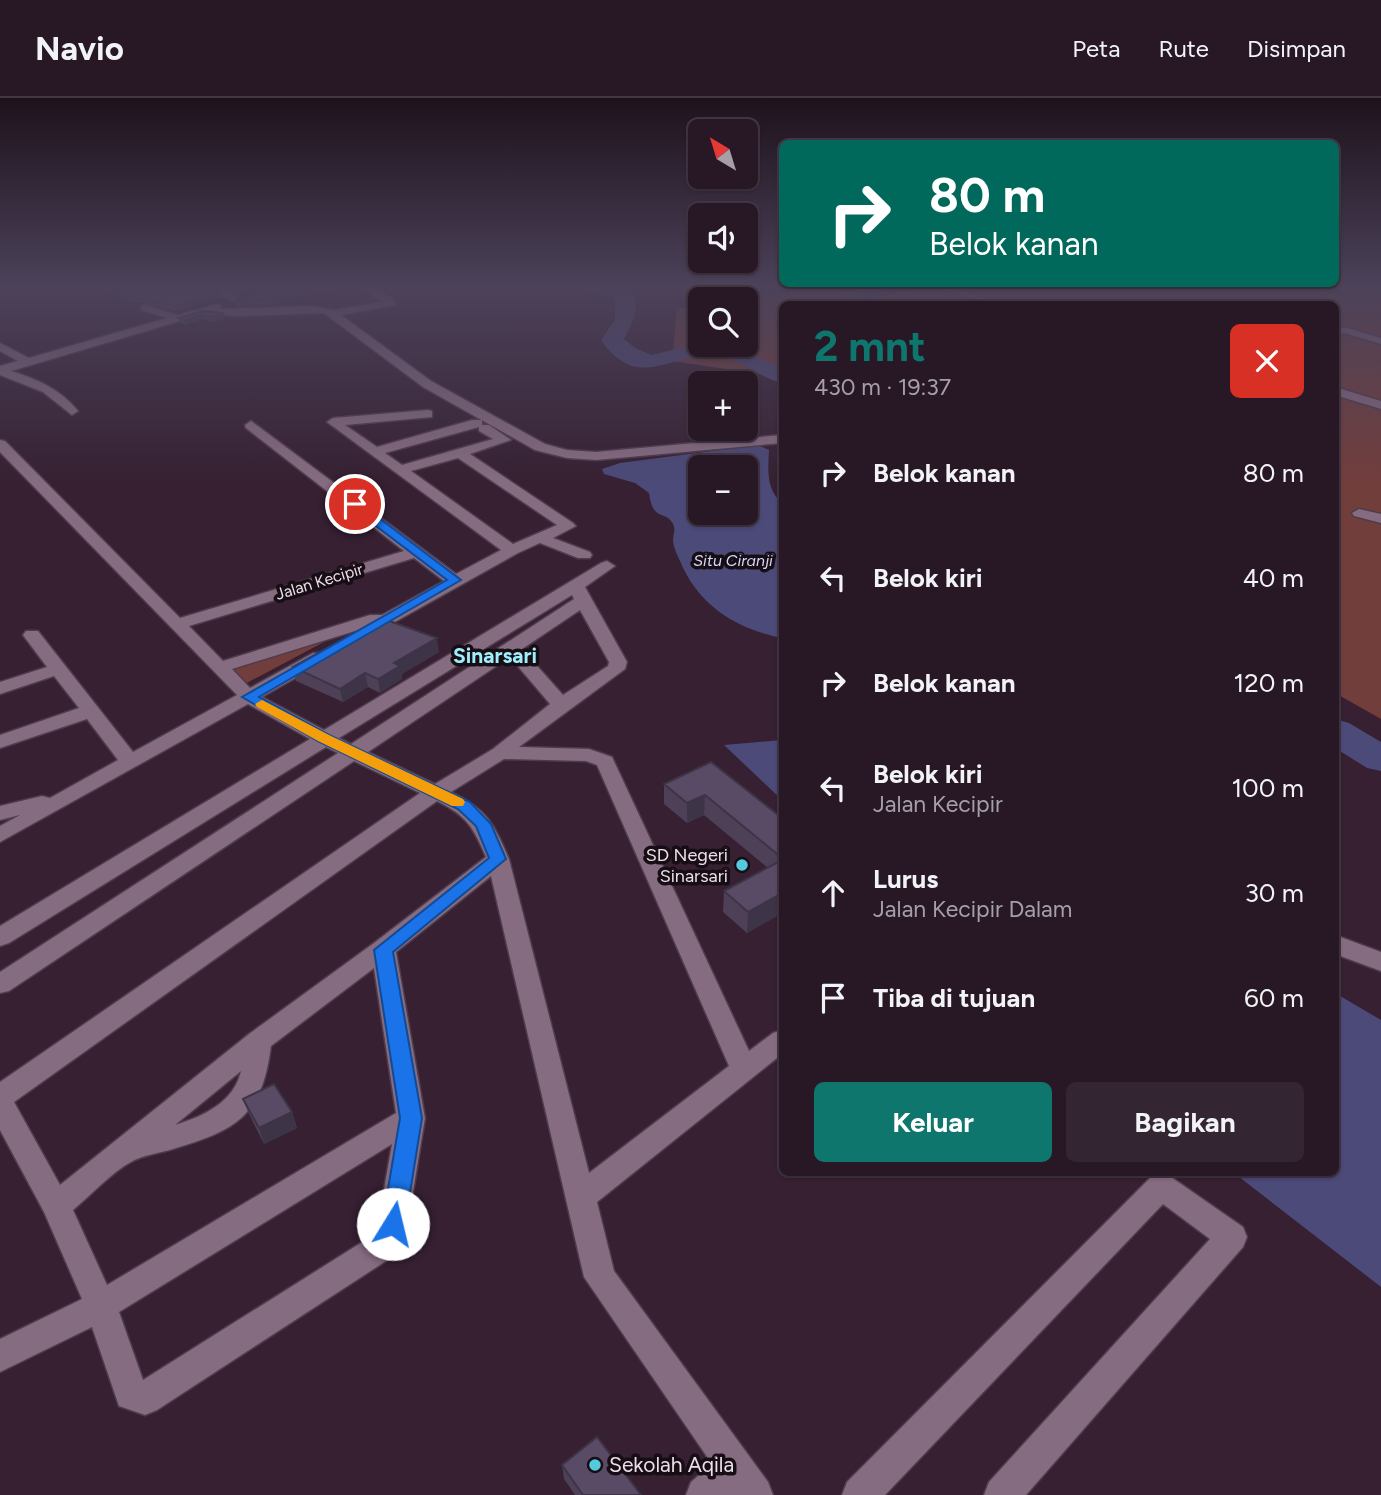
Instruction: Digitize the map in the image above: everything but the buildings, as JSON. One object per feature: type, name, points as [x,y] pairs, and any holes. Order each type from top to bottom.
[{"type":"street","points":[[12,353],[27,362]]},
{"type":"street","points":[[0,370],[57,353]]},
{"type":"street","points":[[385,353],[427,384],[540,447],[554,451],[596,456],[779,439]]},
{"type":"street","points":[[0,370],[49,388],[58,394],[72,411]]},
{"type":"street","points":[[1339,392],[1381,405]]},
{"type":"street","points":[[351,434],[451,409],[504,440],[400,470]]},
{"type":"street","points":[[318,413],[512,550]]},
{"type":"street","points":[[333,422],[428,414]]},
{"type":"street","points":[[374,452],[477,423]]},
{"type":"street","points":[[251,425],[455,580]]},
{"type":"street","points":[[0,444],[249,697],[323,738],[436,792],[474,813],[483,824],[498,859],[600,1277],[755,1495]]},
{"type":"street","points":[[0,835],[455,580],[568,524],[460,453]]},
{"type":"street","points":[[1359,513],[1381,519]]},
{"type":"street","points":[[540,538],[584,555]]},
{"type":"street","name":"Jalan Kecipir","points":[[177,624],[416,552]]},
{"type":"street","points":[[0,984],[511,648],[579,593],[607,566]]},
{"type":"street","points":[[0,1097],[436,792],[500,753],[561,705],[618,666],[579,593]]},
{"type":"street","points":[[0,937],[323,738],[579,593]]},
{"type":"street","points":[[218,668],[400,611]]},
{"type":"street","points":[[32,635],[130,762]]},
{"type":"street","points":[[511,648],[561,705]]},
{"type":"street","points":[[0,688],[58,669]]},
{"type":"street","points":[[0,742],[90,711]]},
{"type":"street","points":[[500,753],[589,755],[605,761],[744,1070]]},
{"type":"street","points":[[0,813],[71,795]]},
{"type":"street","points":[[56,1206],[118,1154],[199,1128],[235,1107],[247,1092],[258,1041],[383,950],[498,859]]},
{"type":"street","points":[[1339,946],[1381,962]]},
{"type":"street","points":[[0,1103],[56,1206],[102,1306],[131,1394],[145,1398],[386,1242],[393,1224],[411,1118],[383,950]]},
{"type":"street","points":[[579,1198],[779,1042]]},
{"type":"street","points":[[0,1356],[102,1306],[411,1118]]},
{"type":"street","points":[[860,1495],[1161,1186],[1232,1237],[1002,1495]]},
{"type":"street","points":[[704,1495],[734,1468]]},
{"type":"shaded area","points":[[673,353],[688,353],[688,357],[758,357],[758,353],[779,353],[779,377],[758,374],[758,371],[672,361]]},
{"type":"shaded area","points":[[1339,353],[1381,353],[1381,719],[1339,695]]},
{"type":"shaded area","points":[[339,634],[243,685],[225,667]]},
{"type":"water","name":"Situ Ciranji","points":[[758,445],[769,450],[768,472],[773,492],[779,500],[779,637],[734,621],[708,602],[688,577],[678,556],[673,542],[673,524],[656,512],[649,493],[635,483],[604,474],[602,469],[620,463]]},
{"type":"water","points":[[779,740],[779,797],[724,745]]},
{"type":"water","points":[[1339,995],[1381,1020],[1381,1287],[1238,1176],[1339,1176]]},
{"type":"waterway","points":[[627,353],[640,360],[652,362],[684,353]]},
{"type":"waterway","points":[[732,353],[779,375]]},
{"type":"waterway","points":[[1339,733],[1381,759]]},
{"type":"slow traffic","points":[[262,704],[323,738],[457,802]]},
{"type":"place","name":"SD Negeri Sinarsari","points":[[742,865]]},
{"type":"place","name":"Sekolah Aqila","points":[[595,1465]]},
{"type":"district","name":"Sinarsari","points":[[495,656]]},
{"type":"route","points":[[355,504],[455,580],[249,697],[323,738],[464,806],[483,824],[498,859],[383,950],[411,1118],[393,1224]]}]
